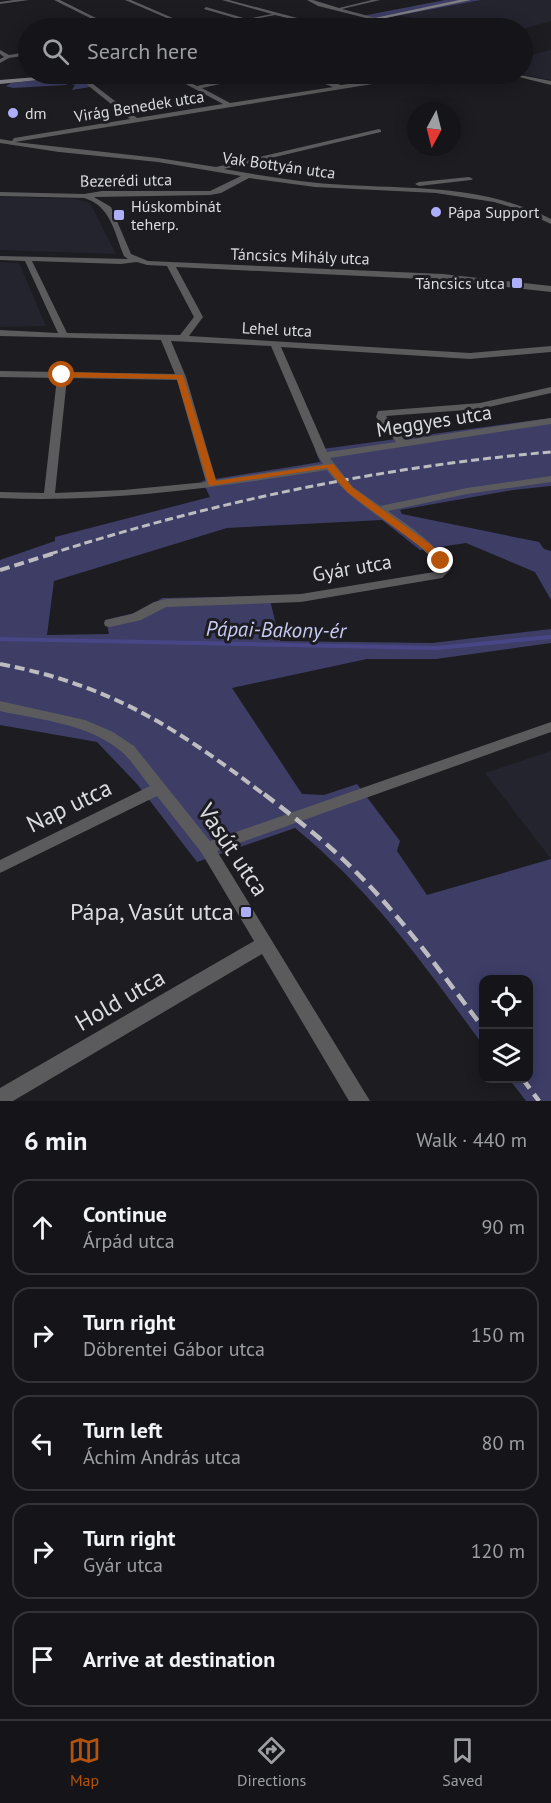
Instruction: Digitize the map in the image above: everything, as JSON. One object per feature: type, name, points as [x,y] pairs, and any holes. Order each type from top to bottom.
[{"type":"street","points":[[0,3],[27,0]]},
{"type":"street","points":[[56,0],[93,18]]},
{"type":"street","points":[[127,0],[169,18]]},
{"type":"street","points":[[224,0],[293,18]]},
{"type":"street","points":[[309,0],[370,18]]},
{"type":"street","points":[[337,9],[378,0]]},
{"type":"street","points":[[379,18],[462,0]]},
{"type":"street","points":[[206,8],[242,18]]},
{"type":"street","points":[[258,18],[277,14]]},
{"type":"street","points":[[0,52],[8,57]]},
{"type":"street","points":[[0,61],[18,56]]},
{"type":"street","points":[[533,79],[551,83]]},
{"type":"street","points":[[0,82],[18,80]]},
{"type":"street","points":[[89,84],[135,120]]},
{"type":"street","points":[[188,84],[229,105]]},
{"type":"street","points":[[196,88],[214,84]]},
{"type":"street","points":[[331,84],[340,87]]},
{"type":"street","name":"Virág Benedek utca","points":[[2,141],[359,84]]},
{"type":"street","points":[[213,169],[379,131]]},
{"type":"street","name":"Vak Bottyán utca","points":[[2,141],[47,149],[156,160],[323,186],[390,187],[496,200],[535,213],[551,222]]},
{"type":"street","name":"Bezerédi utca","points":[[0,194],[84,196],[102,193],[210,193],[219,191],[248,176]]},
{"type":"street","points":[[390,187],[469,179]]},
{"type":"street","points":[[84,196],[107,207],[129,256],[135,260]]},
{"type":"street","name":"Táncsics Mihály utca","points":[[0,258],[37,257],[121,262],[135,260],[171,266],[443,277],[551,289]]},
{"type":"street","points":[[27,259],[64,336]]},
{"type":"street","points":[[171,266],[199,317],[183,338]]},
{"type":"street","name":"Lehel utca","points":[[0,333],[183,338],[470,356],[551,349]]},
{"type":"street","points":[[165,338],[181,377],[212,484]]},
{"type":"street","name":"Gyár utca","points":[[111,623],[136,617],[166,603],[302,598],[442,573],[445,566],[428,548],[350,490],[326,461],[276,344]]},
{"type":"street","points":[[0,374],[181,377]]},
{"type":"street","points":[[49,497],[62,375]]},
{"type":"street","points":[[403,444],[381,417],[382,413],[472,407],[551,390]]},
{"type":"street","name":"Meggyes utca","points":[[0,495],[49,497],[212,484],[403,444],[551,421]]},
{"type":"street","points":[[378,510],[467,491],[551,479]]},
{"type":"street","name":"Vasút utca","points":[[0,706],[56,717],[108,736],[129,750],[207,848],[360,1101]]},
{"type":"street","points":[[207,848],[551,727]]},
{"type":"street","name":"Nap utca","points":[[0,867],[160,788]]},
{"type":"street","name":"Hold utca","points":[[0,1098],[265,944]]},
{"type":"shaded area","points":[[445,0],[481,0],[386,18],[362,16]]},
{"type":"shaded area","points":[[481,0],[551,0],[551,21],[533,26],[533,18],[411,18],[398,15]]},
{"type":"shaded area","points":[[551,50],[551,80],[533,76],[533,55]]},
{"type":"shaded area","points":[[11,83],[67,84],[13,88],[6,86]]},
{"type":"shaded area","points":[[72,84],[86,84],[90,87],[72,90],[75,85]]},
{"type":"shaded area","points":[[0,197],[75,199],[90,203],[116,254],[0,250]]},
{"type":"shaded area","points":[[0,262],[19,263],[46,326],[0,327]]},
{"type":"shaded area","points":[[551,418],[551,486],[513,490],[400,510],[402,514],[539,542],[544,549],[551,551],[551,600],[535,572],[466,543],[420,550],[382,520],[227,528],[54,581],[47,635],[109,634],[106,620],[142,611],[162,598],[269,596],[280,641],[432,643],[551,629],[551,643],[436,659],[367,659],[232,688],[302,794],[324,795],[357,784],[400,841],[397,851],[427,895],[551,859],[551,1101],[526,1101],[512,1083],[533,1083],[533,975],[479,975],[479,1040],[396,930],[349,878],[295,828],[197,862],[137,784],[97,742],[0,725],[0,560],[55,541],[55,537],[210,497],[202,481],[320,462],[315,450]]},
{"type":"shaded area","points":[[551,751],[551,859],[485,773]]},
{"type":"waterway","name":"Pápai-Bakony-ér","points":[[0,639],[436,648],[551,637]]},
{"type":"railway","points":[[50,554],[173,518],[298,489],[424,467],[551,452]]},
{"type":"railway","points":[[0,570],[55,553]]},
{"type":"railway","points":[[0,664],[76,684],[141,712],[202,750],[266,796]]},
{"type":"railway","points":[[264,794],[342,858],[388,906],[479,1022]]},
{"type":"railway","points":[[526,1083],[539,1101]]},
{"type":"place","name":"dm","points":[[13,113]]},
{"type":"place","name":"Pápa Support","points":[[436,212]]},
{"type":"place","name":"Húskombinát teherp.","points":[[119,215]]},
{"type":"place","name":"Táncsics utca","points":[[517,283]]},
{"type":"place","name":"Pápa, Vasút utca","points":[[246,912]]},
{"type":"route","points":[[62,375],[181,377],[212,484],[330,465],[350,490],[428,548],[441,561]]}]
